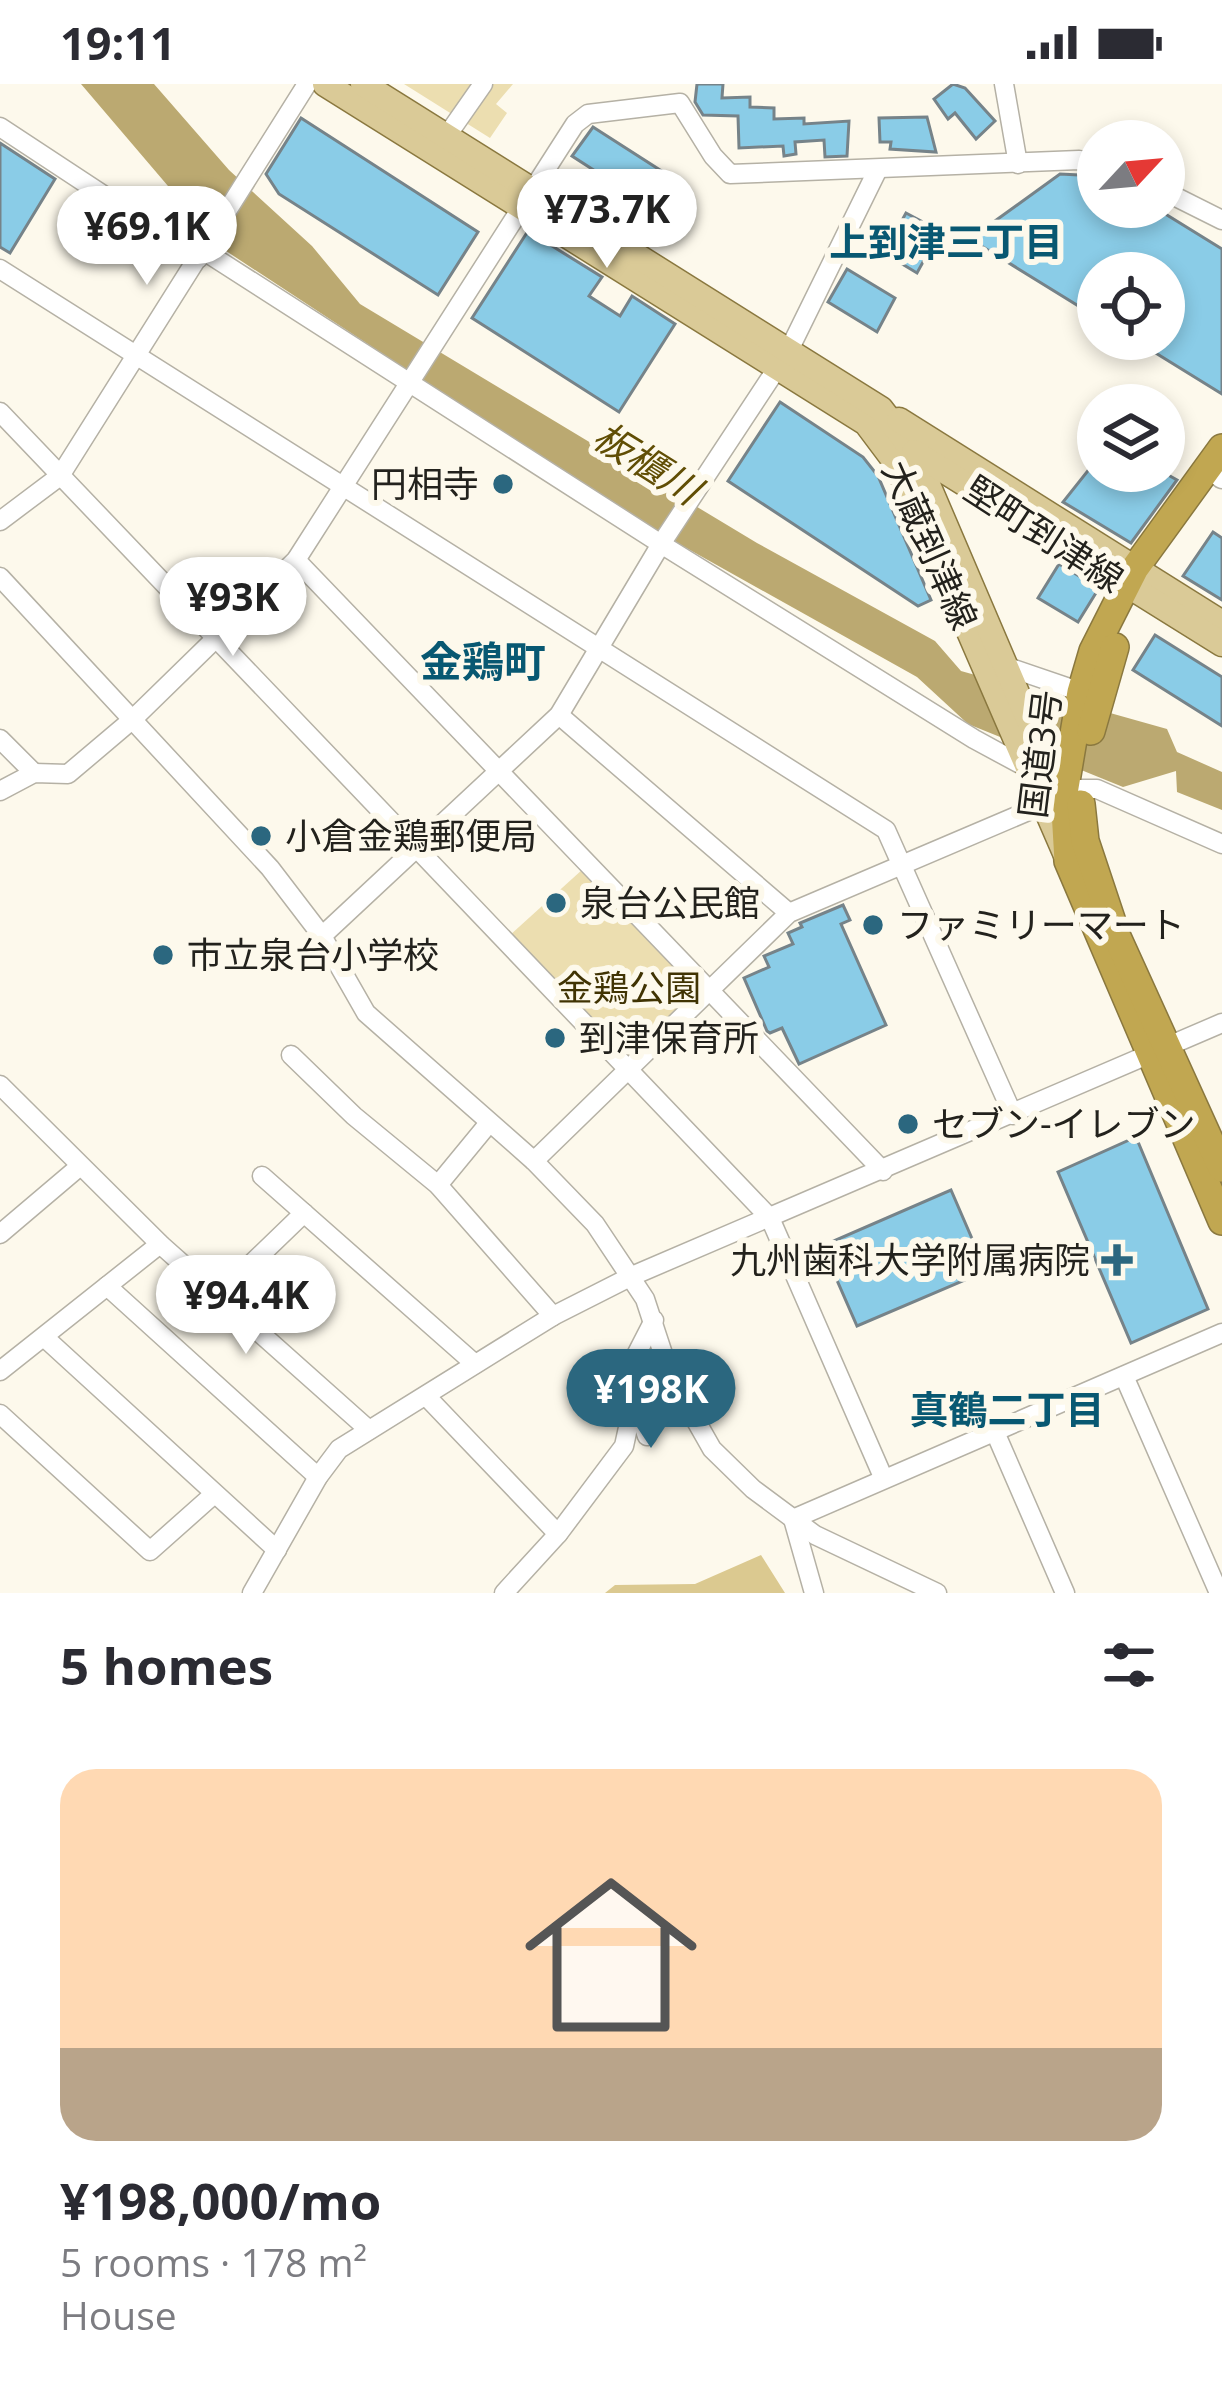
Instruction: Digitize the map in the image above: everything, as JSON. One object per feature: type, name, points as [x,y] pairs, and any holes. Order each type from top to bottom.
[{"type":"highway","name":"国道3号","points":[[1222,448],[1093,651],[1068,786],[1077,851],[1160,1051],[1222,1221]]},
{"type":"highway","name":"国道3号","points":[[1137,581],[1221,478]]},
{"type":"highway","name":"国道3号","points":[[1160,1051],[1222,1168]]},
{"type":"main road","name":"大蔵到津線","points":[[325,84],[527,198],[874,416],[1001,670]]},
{"type":"main road","name":"大蔵到津線","points":[[363,84],[446,137],[527,198]]},
{"type":"main road","name":"堅町到津線","points":[[874,416],[914,452],[1137,581],[1222,623]]},
{"type":"main road","name":"堅町到津線","points":[[874,416],[1137,581],[1222,644]]},
{"type":"main road","name":"大蔵到津線","points":[[914,452],[1001,670],[1028,753],[1068,786]]},
{"type":"street","points":[[0,521],[61,476],[307,84]]},
{"type":"street","points":[[446,137],[483,84]]},
{"type":"street","points":[[1004,84],[1018,164]]},
{"type":"street","points":[[0,790],[34,773],[68,774],[133,719],[296,560],[575,124],[588,114],[680,103],[730,174],[1077,163]]},
{"type":"street","points":[[0,127],[974,739],[1028,753]]},
{"type":"street","points":[[322,936],[559,715],[783,357],[877,171]]},
{"type":"street","points":[[1185,202],[1222,220]]},
{"type":"street","points":[[0,268],[886,830],[1013,1115]]},
{"type":"street","points":[[0,412],[770,1218],[883,1477]]},
{"type":"street","points":[[296,560],[883,1171]]},
{"type":"street","points":[[0,577],[270,868],[322,936],[365,1013],[534,1160],[595,1224],[632,1276],[654,1320],[670,1375],[712,1449],[753,1489],[815,1534],[938,1593]]},
{"type":"street","points":[[1001,670],[1086,704]]},
{"type":"street","points":[[559,715],[789,913]]},
{"type":"street","points":[[0,739],[34,773]]},
{"type":"street","points":[[534,1160],[789,913],[1068,786],[1097,789],[1222,844]]},
{"type":"street","points":[[252,1593],[339,1449],[553,1316],[632,1276],[1222,1023]]},
{"type":"street","points":[[291,1055],[354,1116],[438,1185],[553,1316]]},
{"type":"street","points":[[0,1085],[160,1244],[369,1430]]},
{"type":"street","points":[[438,1185],[489,1123]]},
{"type":"street","points":[[0,1234],[79,1167]]},
{"type":"street","points":[[262,1176],[475,1364]]},
{"type":"street","points":[[218,1296],[304,1213]]},
{"type":"street","points":[[0,1370],[160,1244]]},
{"type":"street","points":[[106,1286],[318,1477]]},
{"type":"street","points":[[504,1593],[558,1534],[624,1446],[636,1354],[654,1320]]},
{"type":"street","points":[[794,1519],[1222,1333]]},
{"type":"street","points":[[44,1337],[277,1550]]},
{"type":"street","points":[[1124,1376],[1219,1593]]},
{"type":"street","points":[[426,1396],[558,1534]]},
{"type":"street","points":[[633,1396],[647,1436]]},
{"type":"street","points":[[0,1414],[150,1551],[213,1495]]},
{"type":"street","points":[[995,1432],[1065,1593]]},
{"type":"street","points":[[794,1519],[814,1593]]},
{"type":"green space","points":[[404,84],[513,84],[496,104],[507,113],[490,138]]},
{"type":"green space","name":"金鶏公園","points":[[583,869],[698,989],[628,1057],[509,936]]},
{"type":"shaded area","points":[[81,84],[154,84],[229,170],[312,246],[360,304],[757,543],[935,641],[961,671],[1167,729],[1177,752],[1222,772],[1222,810],[1177,792],[1176,771],[1123,787],[968,724],[917,677],[631,517],[220,247]]},
{"type":"shaded area","points":[[761,1555],[785,1593],[605,1593],[615,1585],[695,1584]]},
{"type":"building","points":[[697,84],[723,84],[722,98],[750,97],[750,107],[774,108],[774,119],[804,118],[804,124],[849,121],[847,156],[825,157],[824,140],[795,142],[796,154],[784,156],[783,146],[739,148],[738,116],[703,115],[695,102]]},
{"type":"building","points":[[953,84],[965,88],[995,121],[976,139],[955,113],[948,119],[934,99]]},
{"type":"building","points":[[927,117],[936,152],[890,149],[891,142],[880,142],[879,118]]},
{"type":"building","points":[[301,118],[478,232],[438,295],[279,194],[266,174]]},
{"type":"building","points":[[593,127],[674,179],[654,209],[572,156]]},
{"type":"building","points":[[0,143],[55,179],[10,253],[0,247]]},
{"type":"building","points":[[1060,174],[1077,175],[1077,228],[1185,226],[1222,249],[1222,394],[1167,360],[1185,360],[1185,252],[1077,252],[1077,305],[970,239]]},
{"type":"building","points":[[906,213],[940,231],[917,273],[884,253]]},
{"type":"building","points":[[528,231],[602,277],[589,296],[620,316],[632,296],[675,324],[619,412],[472,318]]},
{"type":"building","points":[[847,269],[895,298],[877,332],[828,302]]},
{"type":"building","points":[[780,402],[863,457],[878,476],[931,600],[918,606],[728,481]]},
{"type":"building","points":[[1077,484],[1077,492],[1168,492],[1131,543],[1063,502]]},
{"type":"building","points":[[1213,532],[1222,538],[1222,600],[1183,576]]},
{"type":"building","points":[[1059,564],[1099,588],[1078,622],[1038,598]]},
{"type":"building","points":[[1155,635],[1222,677],[1222,726],[1133,670]]},
{"type":"building","points":[[843,905],[850,920],[841,924],[886,1025],[799,1064],[782,1028],[767,1031],[744,978],[769,967],[764,956],[793,944],[788,933],[802,927],[800,923]]},
{"type":"building","points":[[1136,1137],[1208,1309],[1131,1343],[1058,1172]]},
{"type":"building","points":[[951,1190],[986,1271],[857,1326],[822,1246]]},
{"type":"place","name":"円相寺","points":[[503,484]]},
{"type":"place","name":"小倉金鶏郵便局","points":[[261,836]]},
{"type":"place","name":"泉台公民館","points":[[556,903]]},
{"type":"place","name":"ファミリーマート","points":[[873,925]]},
{"type":"place","name":"市立泉台小学校","points":[[163,955]]},
{"type":"place","name":"到津保育所","points":[[555,1038]]},
{"type":"place","name":"セブン-イレブン","points":[[908,1124]]},
{"type":"place","name":"九州歯科大学附属病院","points":[[1117,1260]]},
{"type":"district","name":"上到津三丁目","points":[[946,242]]},
{"type":"district","name":"金鶏町","points":[[483,662]]},
{"type":"district","name":"真鶴二丁目","points":[[1007,1410]]},
{"type":"water label","name":"板櫃川","points":[[647,463]]}]
